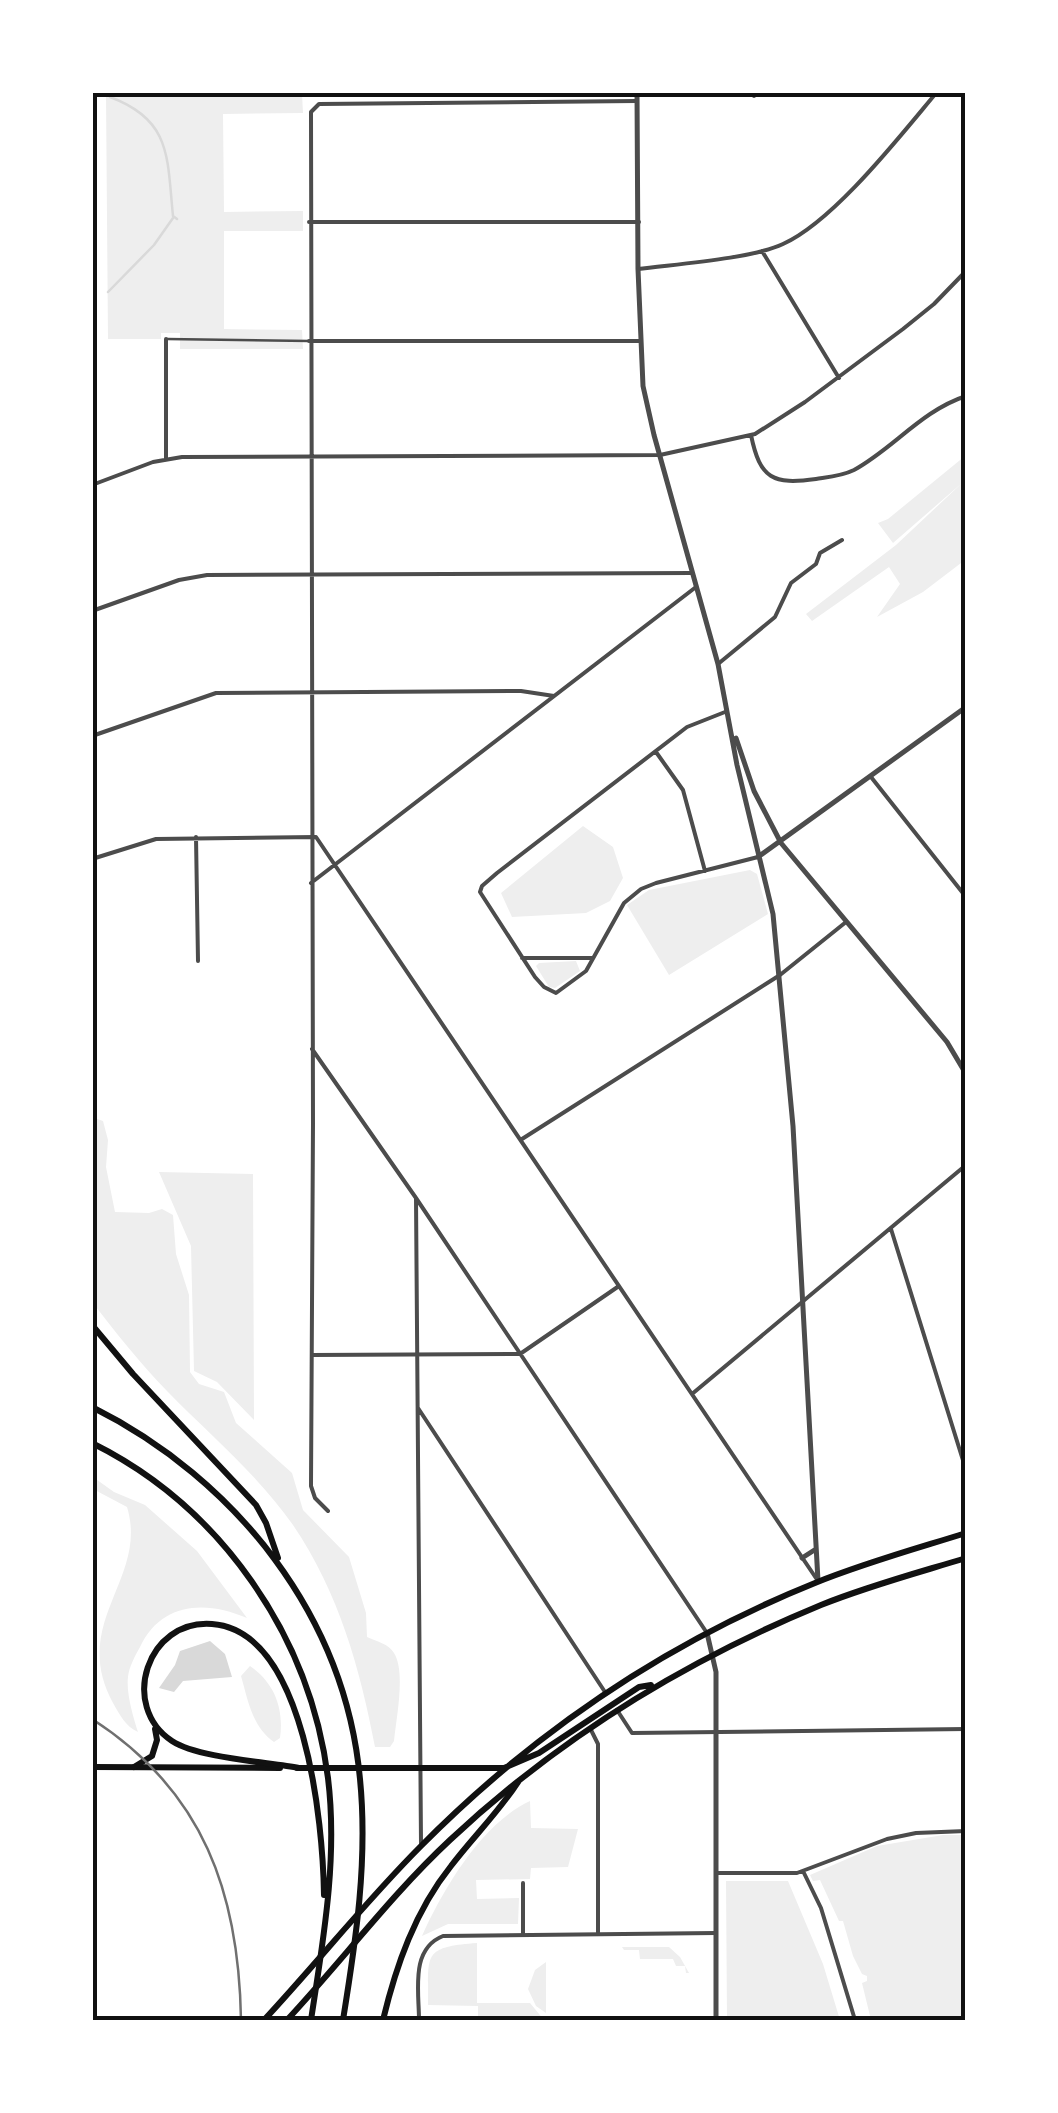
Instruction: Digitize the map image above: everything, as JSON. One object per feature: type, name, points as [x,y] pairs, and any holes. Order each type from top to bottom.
[{"type":"main road","points":[[92,1324],[132,1374],[256,1506],[266,1522],[281,1569]]},
{"type":"main road","points":[[92,1407],[159,1444],[216,1490],[260,1538],[281,1569],[314,1622],[332,1663],[355,1742],[360,1777],[362,1852],[356,1938],[343,2020]]},
{"type":"main road","points":[[92,1443],[165,1488],[219,1538],[242,1566],[285,1634],[314,1709],[328,1780],[330,1832],[324,1936],[311,2020]]},
{"type":"main road","points":[[264,2020],[421,1846],[504,1768],[605,1692],[706,1633],[818,1582],[966,1533]]},
{"type":"main road","points":[[287,2020],[425,1866],[518,1782],[617,1710],[712,1655],[824,1604],[966,1558]]},
{"type":"main road","points":[[299,1768],[184,1747],[163,1734],[147,1711],[143,1687],[150,1658],[170,1635],[183,1628],[210,1624],[238,1632],[261,1652],[288,1695],[306,1742],[322,1850],[324,1936]]},
{"type":"main road","points":[[92,1767],[504,1768],[540,1754],[639,1686],[657,1684]]},
{"type":"main road","points":[[134,1767],[146,1762],[155,1750],[153,1722]]},
{"type":"main road","points":[[383,2020],[402,1955],[428,1899],[518,1782]]},
{"type":"street","points":[[637,92],[643,386],[718,664],[773,914],[793,1126],[818,1582]]},
{"type":"street","points":[[638,269],[762,251],[788,242],[875,165],[937,92]]},
{"type":"street","points":[[328,1510],[315,1498],[311,1486],[312,108],[320,104],[637,101]]},
{"type":"street","points":[[310,222],[638,222]]},
{"type":"street","points":[[762,251],[839,378]]},
{"type":"street","points":[[92,485],[166,459],[660,455],[751,435],[839,378],[934,304],[966,271]]},
{"type":"street","points":[[166,459],[166,339],[640,341]]},
{"type":"street","points":[[751,435],[762,470],[775,479],[794,482],[834,476],[861,466],[933,410],[966,396]]},
{"type":"street","points":[[718,664],[775,617],[791,583],[816,564],[820,553],[842,540]]},
{"type":"street","points":[[92,611],[195,576],[695,574]]},
{"type":"street","points":[[311,883],[698,585]]},
{"type":"street","points":[[92,736],[216,693],[521,691],[554,696]]},
{"type":"street","points":[[728,712],[687,727],[482,886],[480,892],[486,904],[544,988],[556,993],[582,976],[617,914],[632,896],[656,882],[758,857],[964,711]]},
{"type":"street","points":[[728,712],[754,791],[781,843],[947,1042],[966,1074]]},
{"type":"street","points":[[655,750],[683,790],[705,871]]},
{"type":"street","points":[[870,778],[966,897]]},
{"type":"street","points":[[92,859],[142,841],[316,837],[818,1582]]},
{"type":"street","points":[[196,838],[198,961]]},
{"type":"street","points":[[521,1140],[780,974],[846,922]]},
{"type":"street","points":[[522,958],[592,958]]},
{"type":"street","points":[[311,1048],[416,1198],[706,1633],[716,1672],[716,2020]]},
{"type":"street","points":[[692,1394],[966,1165]]},
{"type":"street","points":[[416,1198],[421,1846]]},
{"type":"street","points":[[891,1229],[966,1470]]},
{"type":"street","points":[[312,1356],[520,1354],[619,1286]]},
{"type":"street","points":[[417,1408],[605,1692]]},
{"type":"street","points":[[802,1558],[816,1549]]},
{"type":"street","points":[[617,1710],[632,1733],[966,1730]]},
{"type":"street","points":[[590,1729],[598,1744],[598,1934]]},
{"type":"street","points":[[716,1873],[726,1876],[803,1871],[887,1839],[966,1830]]},
{"type":"street","points":[[803,1871],[821,1908],[855,2020]]},
{"type":"street","points":[[523,1935],[524,1883]]},
{"type":"street","points":[[420,2020],[419,1968],[425,1949],[443,1936],[716,1933]]},
{"type":"shaded area","points":[[106,94],[302,94],[303,113],[223,114],[224,212],[303,211],[303,231],[224,231],[224,329],[302,330],[303,349],[180,349],[180,333],[161,333],[161,339],[108,339]]},
{"type":"shaded area","points":[[965,456],[965,560],[923,592],[877,617],[900,584],[889,567],[812,621],[806,614],[896,545],[962,483],[893,543],[878,523]]},
{"type":"shaded area","points":[[583,826],[613,847],[623,878],[610,901],[586,913],[512,917],[501,893]]},
{"type":"shaded area","points":[[750,870],[757,874],[768,914],[669,975],[627,905],[649,890]]},
{"type":"shaded area","points":[[576,961],[580,971],[555,988],[549,987],[536,966],[539,963]]},
{"type":"shaded area","points":[[97,1119],[103,1121],[108,1140],[106,1167],[115,1212],[149,1213],[162,1209],[173,1215],[176,1254],[189,1295],[190,1372],[199,1384],[224,1392],[236,1423],[292,1473],[303,1510],[349,1557],[366,1613],[367,1637],[386,1645],[398,1661],[398,1708],[390,1747],[375,1747],[346,1632],[323,1577],[293,1525],[249,1472],[147,1370],[93,1303],[92,1123]]},
{"type":"shaded area","points":[[159,1172],[253,1174],[254,1420],[217,1382],[194,1371],[191,1246]]},
{"type":"shaded area","points":[[93,1477],[114,1492],[145,1505],[197,1551],[247,1618],[216,1609],[186,1609],[172,1613],[149,1632],[128,1677],[138,1732],[126,1723],[113,1703],[102,1674],[100,1648],[104,1624],[128,1557],[131,1533],[127,1507],[93,1489]]},
{"type":"shaded area","points":[[210,1641],[225,1654],[232,1677],[183,1681],[174,1692],[159,1688],[180,1651]]},
{"type":"shaded area","points":[[250,1666],[266,1680],[279,1707],[280,1738],[274,1742],[261,1729],[249,1703],[241,1676]]},
{"type":"shaded area","points":[[530,1801],[531,1828],[578,1829],[568,1867],[531,1868],[530,1879],[476,1880],[477,1899],[519,1898],[518,1924],[448,1924],[422,1936],[453,1878],[480,1841],[512,1811]]},
{"type":"shaded area","points":[[965,1835],[965,2020],[871,2020],[862,1983],[867,1976],[853,1956],[843,1921],[839,1921],[820,1880],[813,1881],[810,1875],[877,1846]]},
{"type":"shaded area","points":[[726,1881],[788,1881],[823,1964],[840,2020],[727,2020]]},
{"type":"shaded area","points":[[477,1943],[477,2003],[530,2003],[544,2020],[478,2020],[478,2006],[428,2005],[432,1957],[446,1947]]},
{"type":"shaded area","points":[[622,1947],[669,1947],[680,1957],[689,1973],[685,1966],[676,1966],[673,1959],[640,1959],[639,1950]]},
{"type":"shaded area","points":[[546,1962],[546,2013],[536,2006],[528,1989],[535,1970]]},
{"type":"waterway","points":[[110,97],[130,106],[156,129],[167,159],[173,216],[177,219]]},
{"type":"waterway","points":[[108,292],[154,245],[173,218]]},
{"type":"railway","points":[[92,1719],[130,1747],[162,1779],[188,1813],[208,1849],[233,1930],[241,2020]]}]
